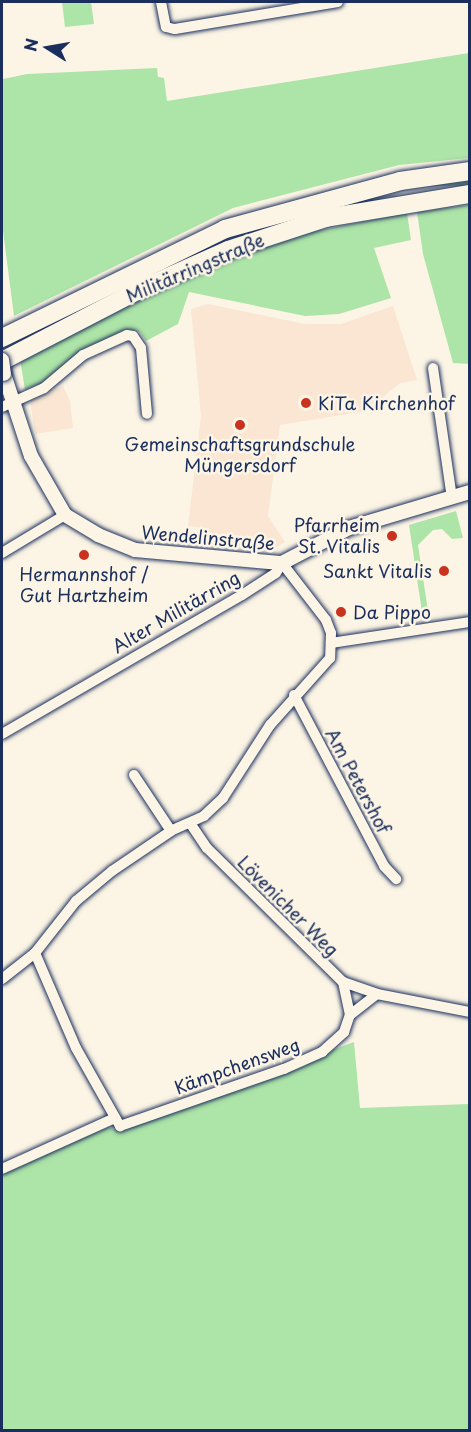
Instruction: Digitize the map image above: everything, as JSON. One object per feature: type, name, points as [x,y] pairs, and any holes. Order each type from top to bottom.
[{"type":"highway","name":"Militärringstraße","points":[[2,338],[225,230],[400,181],[470,171]]},
{"type":"highway","name":"Militärringstraße","points":[[2,365],[141,289],[228,250],[326,219],[470,194]]},
{"type":"street","points":[[161,2],[166,27],[175,29],[338,2]]},
{"type":"street","points":[[6,404],[44,388],[83,355],[127,335],[133,336],[141,348],[147,414]]},
{"type":"street","name":"Wendelinstraße","points":[[2,365],[6,404],[31,456],[65,515],[98,535],[135,550],[282,563],[327,620],[331,643]]},
{"type":"street","points":[[433,368],[452,498]]},
{"type":"street","name":"Alter Militärring","points":[[2,734],[242,595],[276,573],[282,563],[349,528],[470,492]]},
{"type":"street","points":[[2,554],[65,515]]},
{"type":"street","points":[[2,979],[35,953],[82,896],[171,831],[190,823],[223,798],[294,695],[330,658],[331,643],[469,622]]},
{"type":"street","name":"Am Petershof","points":[[294,695],[384,866],[396,879]]},
{"type":"street","points":[[134,775],[171,831]]},
{"type":"street","name":"Lövenicher Weg","points":[[190,823],[207,848],[343,982],[377,994],[470,1012]]},
{"type":"street","points":[[35,953],[76,1048],[117,1122]]},
{"type":"street","points":[[343,982],[350,1015],[377,994]]},
{"type":"street","name":"Kämpchensweg","points":[[2,1169],[117,1122],[284,1069],[322,1052],[344,1032],[350,1015]]},
{"type":"shaded area","name":"Gemeinschaftsgrundschule Müngersdorf","points":[[208,304],[305,324],[341,324],[393,306],[417,380],[400,383],[366,411],[280,425],[268,516],[285,542],[275,548],[197,544],[198,527],[188,526],[201,416],[191,309]]},
{"type":"shaded area","points":[[63,386],[70,401],[73,428],[35,434],[30,400]]},
{"type":"green space","points":[[62,2],[91,2],[94,24],[65,27]]},
{"type":"green space","points":[[469,53],[469,158],[399,165],[233,208],[14,316],[2,223],[3,79],[27,74],[157,68],[158,77],[164,78],[167,101]]},
{"type":"green space","points":[[410,182],[469,182],[469,186],[410,186]]},
{"type":"green space","points":[[469,205],[469,364],[453,363],[423,254],[417,212]]},
{"type":"green space","points":[[407,213],[411,240],[374,248],[391,298],[339,314],[305,316],[189,292],[178,324],[146,341],[140,332],[126,330],[84,349],[42,383],[25,390],[20,359],[165,286],[235,257],[316,231]]},
{"type":"green space","points":[[456,511],[463,538],[452,539],[442,529],[433,530],[418,545],[428,611],[422,612],[409,525]]},
{"type":"green space","points":[[354,1042],[360,1108],[469,1104],[469,1430],[2,1430],[2,1173],[108,1127],[116,1130]]},
{"type":"place","name":"KiTa Kirchenhof","points":[[306,403]]},
{"type":"place","name":"Gemeinschaftsgrundschule Müngersdorf","points":[[240,425]]},
{"type":"place","name":"Pfarrheim St. Vitalis","points":[[392,536]]},
{"type":"place","name":"Hermannshof / Gut Hartzheim","points":[[84,555]]},
{"type":"place","name":"Sankt Vitalis","points":[[444,571]]},
{"type":"place","name":"Da Pippo","points":[[341,612]]}]
